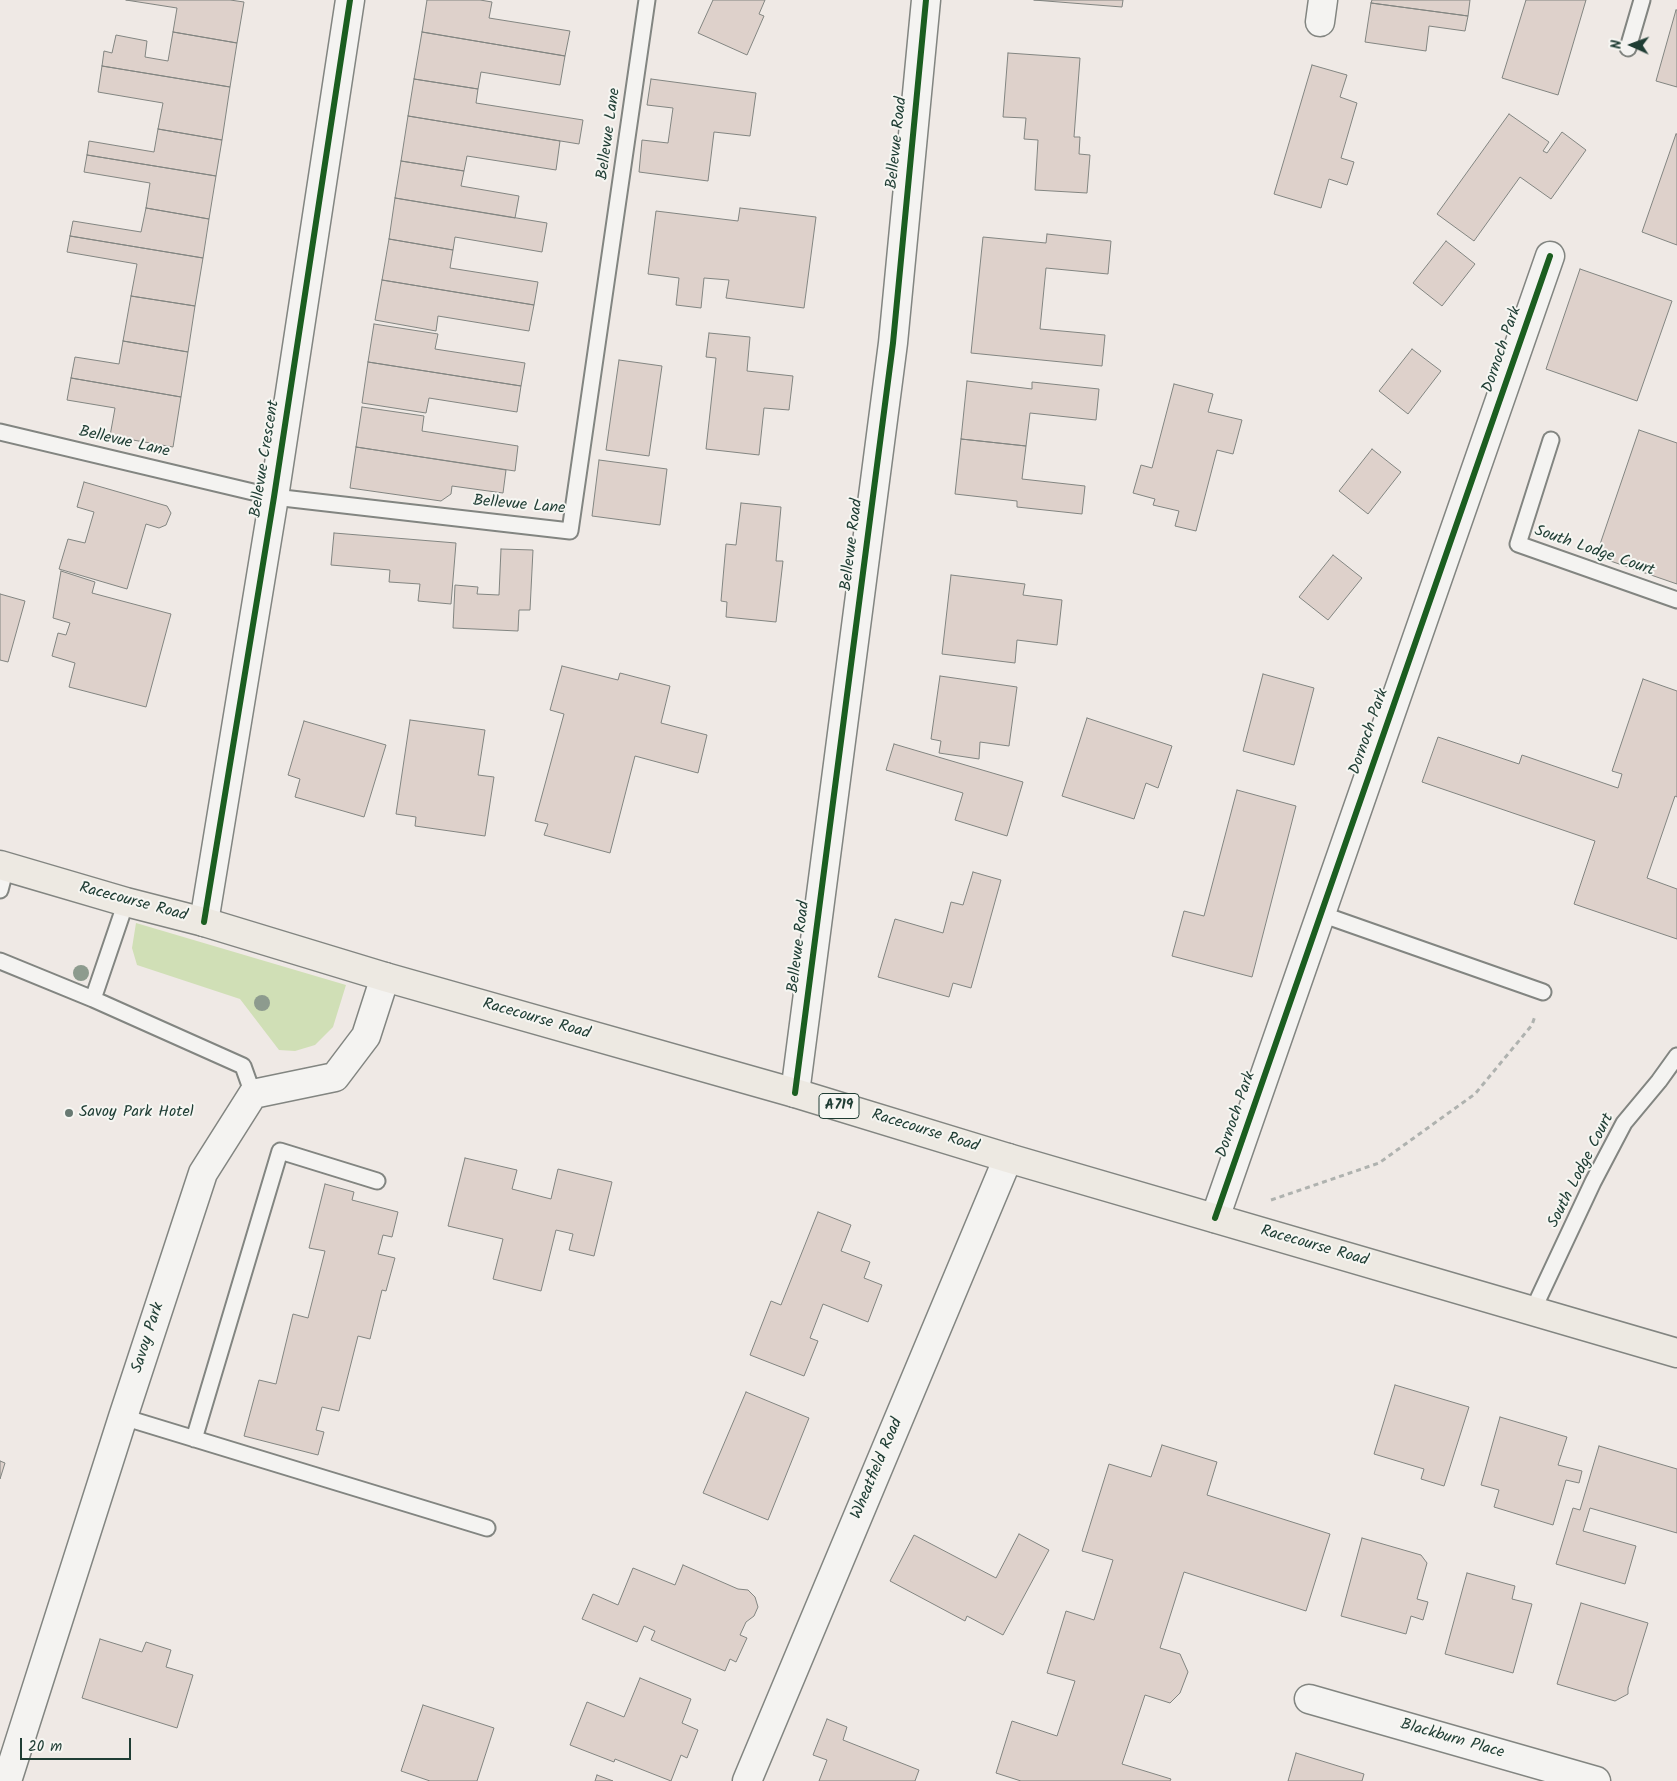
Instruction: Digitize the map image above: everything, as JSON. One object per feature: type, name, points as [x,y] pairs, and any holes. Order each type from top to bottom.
[{"type":"main road","name":"Racecourse Road","points":[[2,874],[204,922],[385,977],[795,1093],[1008,1158],[1677,1353]]},
{"type":"street","name":"Bellevue Crescent","points":[[204,922],[274,497],[350,0]]},
{"type":"street","name":"Bellevue Road","points":[[795,1093],[892,343],[926,0]]},
{"type":"street","name":"Dornoch Park","points":[[1216,1218],[1550,256]]},
{"type":"street","points":[[253,1094],[335,1077],[366,1036],[385,977]]},
{"type":"street","name":"Savoy Park","points":[[7,1781],[203,1172],[253,1094]]},
{"type":"street","name":"Wheatfield Road","points":[[747,1781],[1008,1158]]},
{"type":"street","name":"Blackburn Place","points":[[1309,1699],[1596,1781]]},
{"type":"lane","name":"Bellevue Lane","points":[[0,432],[274,497],[570,530],[647,0]]},
{"type":"lane","points":[[1628,48],[1642,0]]},
{"type":"lane","name":"South Lodge Court","points":[[1551,440],[1518,544],[1677,600]]},
{"type":"lane","points":[[93,999],[126,902]]},
{"type":"lane","points":[[1321,914],[1544,992]]},
{"type":"lane","points":[[0,961],[93,999],[243,1066],[253,1094]]},
{"type":"lane","name":"South Lodge Court","points":[[1533,1310],[1593,1182],[1624,1123],[1677,1056]]},
{"type":"lane","points":[[194,1439],[280,1151],[377,1181]]},
{"type":"lane","points":[[123,1417],[487,1528]]},
{"type":"path","points":[[1270,1200],[1379,1163],[1475,1094],[1532,1025],[1544,992]]},
{"type":"green space","points":[[136,923],[346,985],[333,1027],[315,1045],[295,1051],[279,1050],[240,999],[137,965],[132,948]]},
{"type":"building","points":[[126,0],[230,0],[244,2],[237,43],[173,32],[177,8]]},
{"type":"building","points":[[427,0],[480,0],[492,2],[489,18],[570,31],[565,56],[422,32]]},
{"type":"building","points":[[713,0],[765,0],[759,14],[764,16],[747,55],[698,33]]},
{"type":"building","points":[[1034,0],[1123,0],[1122,7]]},
{"type":"building","points":[[1372,0],[1470,0],[1468,16],[1371,3]]},
{"type":"building","points":[[1526,0],[1586,0],[1558,95],[1502,78]]},
{"type":"building","points":[[1371,3],[1468,16],[1465,31],[1429,26],[1426,51],[1365,42]]},
{"type":"building","points":[[1677,10],[1677,87],[1656,81]]},
{"type":"building","points":[[173,32],[237,43],[230,87],[102,66],[104,51],[112,53],[116,35],[147,41],[145,57],[168,61]]},
{"type":"building","points":[[422,32],[565,56],[560,85],[481,72],[478,89],[414,79]]},
{"type":"building","points":[[1008,53],[1080,58],[1074,137],[1080,137],[1079,154],[1090,155],[1087,193],[1035,190],[1038,140],[1024,139],[1026,118],[1003,117]]},
{"type":"building","points":[[1312,65],[1347,75],[1340,97],[1357,103],[1341,158],[1354,162],[1347,185],[1329,179],[1321,208],[1274,194]]},
{"type":"building","points":[[102,66],[230,87],[222,140],[158,129],[163,103],[98,92]]},
{"type":"building","points":[[414,79],[478,89],[476,103],[583,120],[579,144],[408,116]]},
{"type":"building","points":[[651,79],[756,93],[750,136],[714,132],[708,181],[639,172],[642,140],[668,143],[673,108],[647,105]]},
{"type":"building","points":[[1509,114],[1549,142],[1543,151],[1547,153],[1562,132],[1586,150],[1551,199],[1520,177],[1474,241],[1437,214]]},
{"type":"building","points":[[408,116],[560,141],[556,170],[467,156],[464,171],[401,161]]},
{"type":"building","points":[[158,129],[222,140],[216,176],[87,155],[89,141],[154,152]]},
{"type":"building","points":[[1677,134],[1677,245],[1642,232]]},
{"type":"building","points":[[87,155],[216,176],[209,219],[146,208],[150,183],[84,172]]},
{"type":"building","points":[[401,161],[464,171],[461,186],[519,196],[515,218],[395,198]]},
{"type":"building","points":[[395,198],[547,223],[542,252],[455,237],[453,250],[389,239]]},
{"type":"building","points":[[146,208],[209,219],[203,258],[70,236],[73,221],[141,232]]},
{"type":"building","points":[[740,208],[816,217],[804,308],[726,298],[729,280],[704,278],[701,308],[676,305],[679,278],[648,274],[656,211],[738,221]]},
{"type":"building","points":[[1047,234],[1111,241],[1108,274],[1046,268],[1040,329],[1105,335],[1102,366],[971,353],[983,237],[1046,243]]},
{"type":"building","points":[[70,236],[203,258],[195,306],[131,296],[137,264],[67,252]]},
{"type":"building","points":[[389,239],[453,250],[450,268],[538,282],[534,305],[382,280]]},
{"type":"building","points":[[1446,241],[1475,264],[1442,306],[1413,283]]},
{"type":"building","points":[[1580,269],[1672,301],[1637,401],[1546,369]]},
{"type":"building","points":[[382,280],[534,305],[529,331],[438,316],[436,331],[375,320]]},
{"type":"building","points":[[131,296],[195,306],[188,352],[123,341]]},
{"type":"building","points":[[374,324],[438,334],[435,349],[525,363],[521,386],[368,362]]},
{"type":"building","points":[[709,333],[750,337],[747,371],[793,376],[789,410],[764,408],[759,455],[706,449],[716,358],[706,357]]},
{"type":"building","points":[[123,341],[188,352],[181,397],[71,378],[75,357],[119,364]]},
{"type":"building","points":[[1412,349],[1441,371],[1408,414],[1379,391]]},
{"type":"building","points":[[619,360],[662,366],[649,456],[606,450]]},
{"type":"building","points":[[368,362],[521,386],[517,412],[429,398],[426,413],[362,403]]},
{"type":"building","points":[[71,378],[181,397],[173,447],[110,436],[115,408],[67,400]]},
{"type":"building","points":[[967,381],[1032,389],[1032,382],[1099,389],[1096,420],[1030,413],[1026,446],[961,439]]},
{"type":"building","points":[[1174,384],[1213,394],[1208,412],[1242,420],[1233,454],[1217,450],[1196,531],[1175,526],[1179,511],[1153,505],[1155,499],[1133,493],[1141,465],[1152,468]]},
{"type":"building","points":[[362,407],[424,416],[422,431],[518,446],[515,471],[356,447]]},
{"type":"building","points":[[1639,430],[1677,443],[1677,584],[1596,556]]},
{"type":"building","points":[[961,439],[1026,446],[1022,479],[1085,486],[1082,514],[1017,507],[1017,501],[955,494]]},
{"type":"building","points":[[356,447],[506,470],[503,493],[452,486],[451,494],[441,501],[350,488]]},
{"type":"building","points":[[1372,449],[1401,472],[1368,514],[1339,491]]},
{"type":"building","points":[[599,460],[667,469],[660,525],[592,516]]},
{"type":"building","points":[[84,482],[167,506],[171,513],[166,525],[159,528],[146,524],[127,589],[59,569],[68,539],[85,543],[94,512],[77,507]]},
{"type":"building","points":[[741,503],[781,507],[776,561],[783,561],[776,622],[726,617],[727,602],[721,601],[726,544],[736,545]]},
{"type":"building","points":[[334,533],[456,543],[451,604],[418,601],[420,584],[389,582],[390,570],[331,565]]},
{"type":"building","points":[[501,549],[533,550],[530,610],[519,610],[518,631],[453,628],[455,585],[478,587],[477,594],[499,595]]},
{"type":"building","points":[[1333,555],[1362,578],[1328,620],[1299,597]]},
{"type":"building","points":[[61,571],[95,582],[92,593],[171,614],[146,707],[69,687],[75,663],[52,656],[58,633],[66,635],[70,623],[53,618]]},
{"type":"building","points":[[951,575],[1025,584],[1023,595],[1062,600],[1057,645],[1017,640],[1015,663],[942,654]]},
{"type":"building","points":[[0,594],[25,601],[8,662],[0,660]]},
{"type":"building","points":[[562,666],[618,680],[620,673],[670,686],[661,723],[707,735],[698,773],[635,756],[610,853],[544,835],[548,824],[535,821],[564,714],[550,710]]},
{"type":"building","points":[[1263,674],[1314,688],[1294,765],[1243,751]]},
{"type":"building","points":[[940,676],[1017,687],[1009,746],[980,742],[979,759],[939,753],[941,741],[931,739]]},
{"type":"building","points":[[1643,679],[1677,691],[1677,797],[1675,796],[1647,878],[1677,889],[1677,939],[1574,904],[1595,841],[1422,782],[1438,737],[1519,764],[1522,755],[1618,788],[1622,774],[1612,771]]},
{"type":"building","points":[[1087,718],[1172,746],[1158,788],[1146,783],[1134,819],[1062,796]]},
{"type":"building","points":[[410,720],[485,730],[478,775],[494,777],[485,836],[415,826],[416,817],[396,814]]},
{"type":"building","points":[[304,721],[386,745],[364,817],[295,797],[300,779],[288,775]]},
{"type":"building","points":[[894,744],[1023,782],[1007,836],[955,820],[963,793],[886,770]]},
{"type":"building","points":[[1237,790],[1296,806],[1252,977],[1172,956],[1184,911],[1204,916]]},
{"type":"building","points":[[973,872],[1001,880],[971,988],[953,983],[949,997],[878,977],[895,919],[943,933],[951,902],[963,905]]},
{"type":"building","points":[[465,1158],[517,1170],[512,1189],[551,1199],[558,1169],[612,1182],[594,1256],[569,1250],[573,1234],[556,1230],[541,1291],[493,1279],[503,1239],[448,1226]]},
{"type":"building","points":[[325,1184],[354,1192],[352,1200],[398,1212],[392,1237],[383,1235],[378,1254],[395,1258],[386,1291],[382,1290],[370,1339],[358,1336],[339,1411],[322,1407],[316,1430],[324,1432],[318,1455],[244,1436],[259,1380],[276,1384],[293,1314],[308,1318],[325,1251],[309,1248]]},
{"type":"building","points":[[818,1212],[851,1225],[841,1251],[870,1262],[864,1278],[882,1285],[868,1322],[823,1304],[810,1338],[818,1341],[804,1376],[750,1355],[771,1301],[781,1305]]},
{"type":"building","points":[[1395,1385],[1469,1407],[1444,1486],[1421,1479],[1424,1469],[1374,1454]]},
{"type":"building","points":[[746,1392],[809,1418],[768,1520],[703,1493]]},
{"type":"building","points":[[1500,1417],[1567,1437],[1558,1465],[1582,1471],[1579,1483],[1566,1480],[1553,1525],[1494,1507],[1499,1490],[1481,1485]]},
{"type":"building","points":[[1162,1445],[1217,1462],[1207,1495],[1330,1534],[1306,1611],[1184,1572],[1160,1648],[1180,1654],[1188,1672],[1180,1693],[1170,1703],[1145,1695],[1122,1764],[1171,1779],[1170,1781],[1021,1781],[996,1773],[1012,1721],[1057,1736],[1075,1681],[1047,1673],[1066,1611],[1094,1620],[1113,1560],[1082,1551],[1109,1464],[1151,1477]]},
{"type":"building","points":[[1599,1446],[1677,1469],[1677,1533],[1590,1508],[1583,1531],[1636,1546],[1625,1584],[1556,1564],[1573,1508],[1580,1510]]},
{"type":"building","points":[[0,1461],[5,1463],[0,1479]]},
{"type":"building","points":[[1019,1534],[1049,1550],[1003,1635],[967,1616],[965,1621],[890,1581],[914,1535],[996,1578]]},
{"type":"building","points":[[1362,1538],[1421,1555],[1427,1563],[1417,1599],[1428,1602],[1423,1620],[1411,1616],[1406,1634],[1341,1616]]},
{"type":"building","points":[[683,1565],[738,1589],[748,1590],[755,1597],[758,1607],[754,1616],[746,1622],[740,1635],[747,1638],[736,1662],[730,1659],[725,1671],[651,1640],[655,1631],[644,1626],[637,1642],[582,1619],[593,1594],[618,1605],[633,1568],[675,1585]]},
{"type":"building","points":[[1467,1573],[1515,1586],[1512,1599],[1532,1604],[1513,1673],[1445,1654]]},
{"type":"building","points":[[1581,1603],[1648,1623],[1628,1688],[1628,1694],[1615,1701],[1557,1684]]},
{"type":"building","points":[[100,1639],[142,1652],[146,1642],[171,1650],[166,1667],[193,1675],[177,1728],[82,1698]]},
{"type":"building","points":[[640,1678],[691,1699],[682,1723],[698,1730],[687,1758],[681,1755],[671,1781],[615,1759],[614,1762],[570,1745],[587,1702],[624,1717]]},
{"type":"building","points":[[423,1705],[494,1728],[477,1781],[430,1781],[401,1771]]},
{"type":"building","points":[[827,1719],[847,1727],[843,1740],[919,1770],[915,1781],[819,1781],[827,1760],[813,1755]]},
{"type":"building","points":[[1296,1753],[1364,1774],[1362,1781],[1288,1781]]},
{"type":"building","points":[[597,1775],[613,1781],[595,1781]]},
{"type":"cycle path","points":[[204,922],[274,497],[350,0]]},
{"type":"cycle path","points":[[795,1093],[893,343],[926,0]]},
{"type":"cycle path","points":[[1215,1218],[1550,256]]},
{"type":"place","name":"Savoy Park Hotel","points":[[69,1113]]}]
